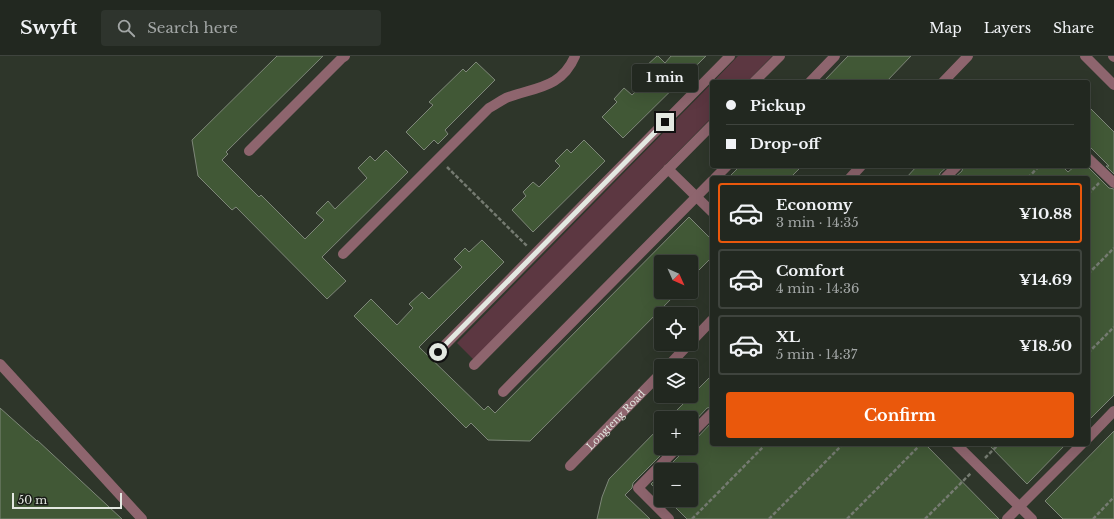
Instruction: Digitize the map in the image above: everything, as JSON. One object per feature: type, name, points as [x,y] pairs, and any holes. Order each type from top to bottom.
[{"type":"street","points":[[249,151],[345,56]]},
{"type":"street","points":[[343,254],[489,108],[505,98],[538,89],[551,83],[564,74],[572,64],[575,56]]},
{"type":"street","points":[[438,352],[730,56]]},
{"type":"street","points":[[756,80],[780,56]]},
{"type":"street","points":[[812,80],[835,56]]},
{"type":"street","points":[[945,80],[968,56]]},
{"type":"street","points":[[1085,56],[1114,84]]},
{"type":"street","points":[[474,365],[710,127]]},
{"type":"street","points":[[1090,160],[1114,184]]},
{"type":"street","points":[[717,176],[725,168]]},
{"type":"street","points":[[852,176],[860,168]]},
{"type":"street","points":[[947,176],[955,168]]},
{"type":"street","points":[[668,169],[710,210]]},
{"type":"street","points":[[503,392],[710,183]]},
{"type":"street","points":[[698,335],[710,322]]},
{"type":"street","points":[[675,359],[682,351]]},
{"type":"street","points":[[0,364],[142,519]]},
{"type":"street","name":"Longteng Road","points":[[570,466],[654,380]]},
{"type":"street","points":[[1090,436],[1114,411]]},
{"type":"street","points":[[698,427],[710,414]]},
{"type":"street","points":[[958,446],[1032,519]]},
{"type":"street","points":[[1007,519],[1080,446]]},
{"type":"street","points":[[669,519],[638,488],[670,455]]},
{"type":"path","points":[[438,159],[535,253]]},
{"type":"path","points":[[1030,176],[1037,168]]},
{"type":"path","points":[[1090,272],[1114,248]]},
{"type":"path","points":[[1090,352],[1114,327]]},
{"type":"path","points":[[692,519],[764,446]]},
{"type":"path","points":[[769,519],[840,446]]},
{"type":"path","points":[[847,519],[919,446]]},
{"type":"path","points":[[925,519],[997,446]]},
{"type":"path","points":[[1092,519],[1114,497]]},
{"type":"shaded area","points":[[738,56],[772,56],[749,80],[715,80]]},
{"type":"shaded area","points":[[710,85],[710,119],[474,360],[457,343]]},
{"type":"building","points":[[277,56],[323,56],[226,152],[228,154],[222,160],[259,197],[261,195],[305,239],[324,220],[316,213],[328,201],[335,209],[367,178],[358,168],[370,156],[375,161],[386,150],[408,172],[322,257],[346,281],[327,299],[236,207],[232,210],[198,176],[192,140]]},
{"type":"building","points":[[657,56],[665,63],[671,56],[706,56],[623,138],[602,117],[617,102],[614,99],[624,88],[632,95],[653,75],[645,67]]},
{"type":"building","points":[[848,56],[911,56],[888,80],[825,80]]},
{"type":"building","points":[[476,62],[495,80],[445,130],[448,134],[438,144],[434,140],[424,150],[406,132],[433,105],[429,102],[463,69],[466,72]]},
{"type":"building","points":[[1090,108],[1114,132],[1114,174],[1106,166],[1109,166],[1090,147]]},
{"type":"building","points":[[584,140],[605,161],[533,232],[512,210],[526,196],[523,192],[533,182],[539,187],[560,166],[555,161],[567,149],[571,153]]},
{"type":"building","points":[[738,168],[800,168],[792,176],[730,176]]},
{"type":"building","points":[[915,168],[946,168],[940,173],[939,176],[908,176]]},
{"type":"building","points":[[963,168],[1064,168],[1068,172],[1073,168],[1089,168],[1109,188],[1114,189],[1114,395],[1090,419],[1090,176],[956,176],[962,171]]},
{"type":"building","points":[[689,217],[710,238],[710,259],[698,271],[698,255],[654,255],[654,299],[671,299],[663,307],[654,307],[654,316],[530,441],[488,440],[471,423],[466,428],[354,316],[371,299],[397,325],[413,308],[409,304],[422,292],[429,299],[462,267],[454,259],[465,248],[469,252],[482,240],[504,262],[419,347],[484,410],[488,406],[495,413]]},
{"type":"building","points":[[710,377],[710,407],[707,408],[698,418],[698,411],[676,411],[684,403],[698,403],[698,389]]},
{"type":"building","points":[[0,408],[37,440],[122,519],[0,519]]},
{"type":"building","points":[[710,424],[710,446],[927,446],[999,519],[687,519],[675,507],[698,507],[698,463],[672,463],[680,455],[698,455],[698,437]]},
{"type":"building","points":[[1114,431],[1114,519],[1063,519],[1045,501]]},
{"type":"building","points":[[654,433],[654,455],[661,455],[633,483],[632,488],[625,495],[650,519],[597,519],[602,497],[609,479]]},
{"type":"building","points":[[990,446],[1064,446],[1027,484]]},
{"type":"route","points":[[438,352],[665,122]]}]
